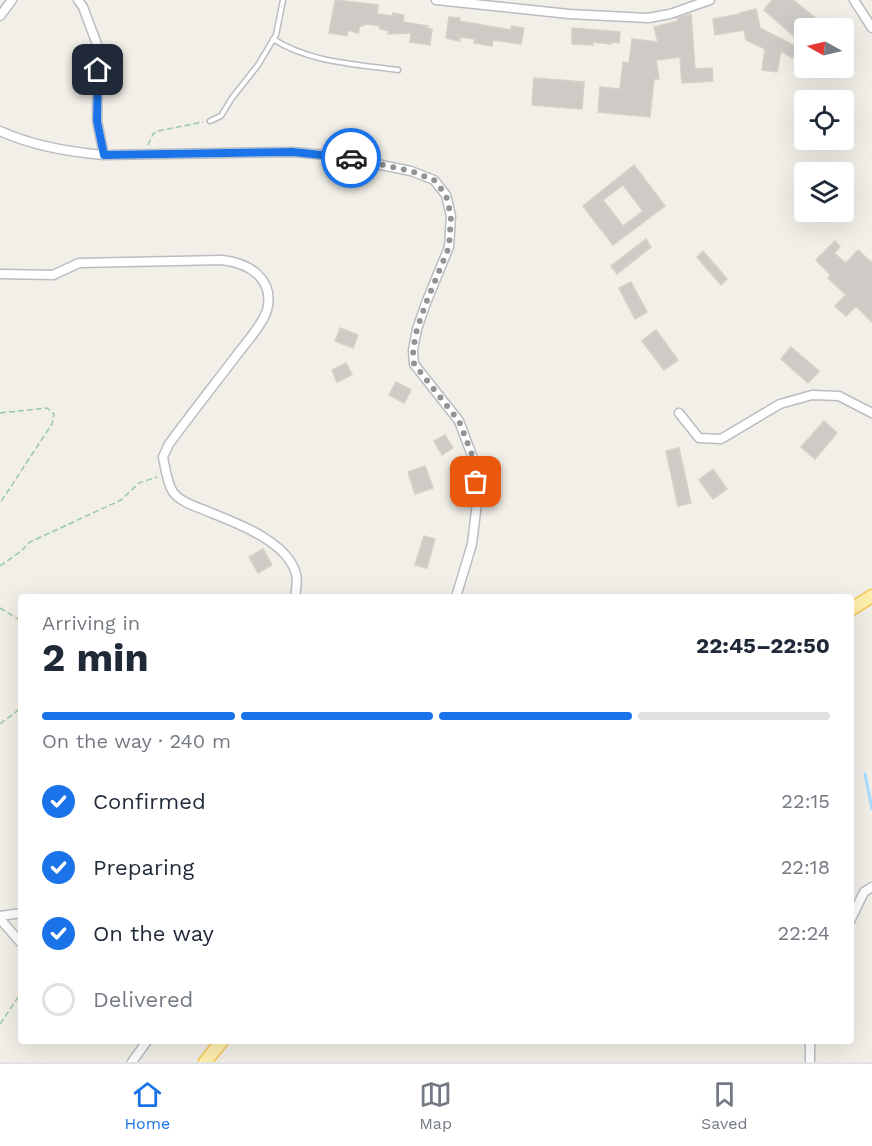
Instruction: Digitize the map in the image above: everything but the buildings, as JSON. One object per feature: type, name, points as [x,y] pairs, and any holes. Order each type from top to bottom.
[{"type":"main road","points":[[854,607],[872,596]]},
{"type":"main road","points":[[204,1062],[219,1044]]},
{"type":"street","points":[[0,16],[12,0]]},
{"type":"street","points":[[78,0],[83,7],[98,47],[97,121],[104,155]]},
{"type":"street","points":[[436,0],[558,13],[648,18],[670,14],[710,0]]},
{"type":"street","points":[[854,0],[872,28]]},
{"type":"street","points":[[0,131],[24,142],[76,153],[104,155],[293,152],[337,156],[411,171],[434,180],[446,195],[451,216],[449,247],[426,303],[413,350],[414,364],[459,421],[474,460],[477,503],[472,544],[457,594]]},
{"type":"street","points":[[0,274],[53,275],[79,263],[222,260],[239,262],[253,270],[265,283],[269,297],[267,312],[169,444],[163,457],[173,492],[186,502],[257,533],[275,545],[292,564],[296,574],[295,594]]},
{"type":"street","points":[[679,413],[699,438],[721,440],[780,404],[812,395],[839,396],[872,413]]},
{"type":"street","points":[[854,913],[864,892],[872,887]]},
{"type":"street","points":[[18,914],[0,917],[18,939]]},
{"type":"street","points":[[132,1062],[145,1044]]},
{"type":"street","points":[[810,1044],[810,1062]]},
{"type":"lane","points":[[210,121],[221,116],[227,109],[232,98],[258,65],[273,39],[283,0]]},
{"type":"lane","points":[[273,39],[293,51],[312,57],[399,70]]},
{"type":"path","points":[[141,153],[149,144],[153,134],[158,131],[210,121]]},
{"type":"path","points":[[0,413],[47,408],[54,414],[52,424],[0,503]]},
{"type":"path","points":[[0,566],[30,542],[121,500],[139,483],[167,473]]},
{"type":"path","points":[[0,609],[18,619]]},
{"type":"path","points":[[0,724],[18,710]]},
{"type":"path","points":[[0,1024],[18,997]]},
{"type":"waterway","points":[[865,774],[872,809]]},
{"type":"way so far","points":[[351,158],[411,171],[434,180],[446,195],[451,216],[449,247],[417,329],[413,350],[414,364],[459,421],[474,460],[476,482]]},
{"type":"route","points":[[98,70],[97,121],[104,155],[293,152],[351,158]]}]
